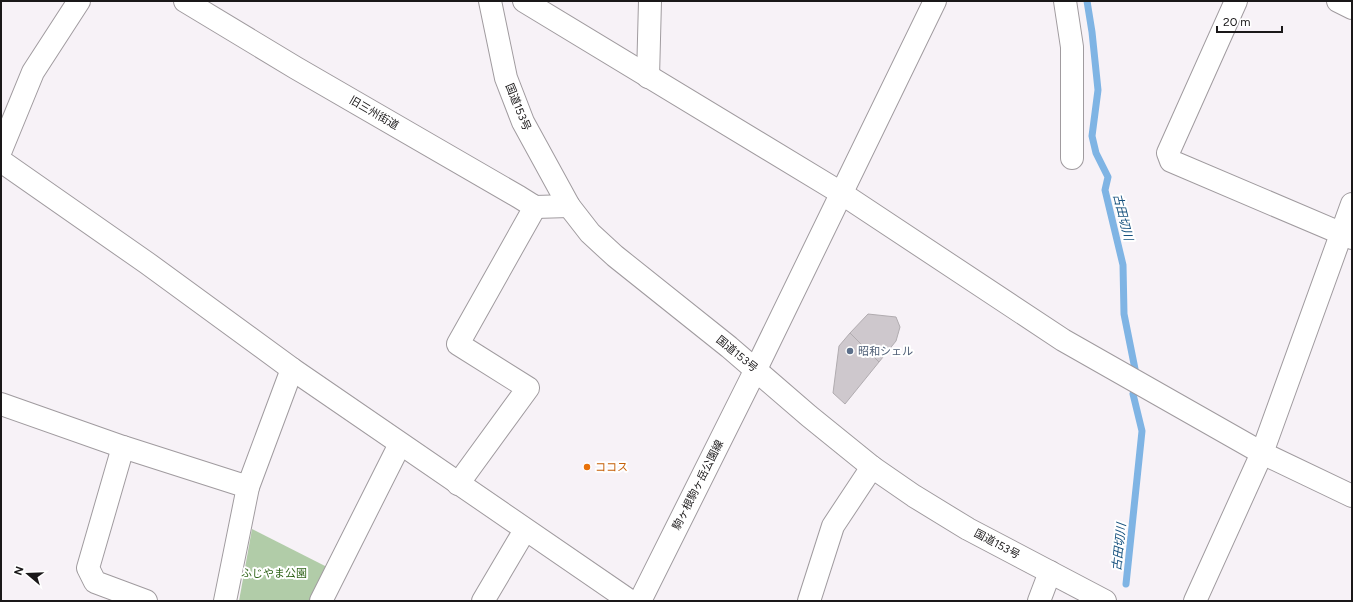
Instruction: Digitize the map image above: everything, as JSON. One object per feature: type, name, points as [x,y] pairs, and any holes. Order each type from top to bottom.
[{"type":"main road","points":[[1,150],[32,72],[78,1]]},
{"type":"main road","name":"旧三州街道","points":[[185,1],[296,68],[519,196],[535,207]]},
{"type":"main road","name":"国道153号","points":[[490,1],[506,78],[523,122],[569,206],[590,233],[614,256],[756,370],[809,416],[872,467],[914,496],[968,529],[1105,601]]},
{"type":"main road","points":[[524,1],[841,193],[1063,340],[1262,453],[1352,496]]},
{"type":"main road","points":[[648,77],[650,1]]},
{"type":"main road","name":"駒ヶ根駒ヶ岳公園線","points":[[640,601],[756,370],[935,1]]},
{"type":"main road","points":[[1065,1],[1072,47],[1072,158]]},
{"type":"main road","points":[[1236,1],[1168,153],[1171,161],[1347,236]]},
{"type":"main road","points":[[1338,1],[1352,8]]},
{"type":"main road","points":[[1,161],[147,262],[292,369],[630,601]]},
{"type":"main road","points":[[1195,601],[1262,453],[1347,236],[1352,204]]},
{"type":"main road","points":[[458,484],[528,388],[458,344],[535,207],[569,206]]},
{"type":"main road","points":[[225,601],[248,487],[292,369]]},
{"type":"main road","points":[[1,404],[123,447],[248,487]]},
{"type":"main road","points":[[321,601],[400,444]]},
{"type":"main road","points":[[123,447],[88,568],[95,582],[146,601]]},
{"type":"main road","points":[[809,601],[833,526],[872,467]]},
{"type":"main road","points":[[483,601],[525,530]]},
{"type":"main road","points":[[1039,601],[1050,572]]},
{"type":"green space","name":"ふじやま公園","points":[[252,529],[329,568],[311,601],[239,601]]},
{"type":"building","points":[[868,314],[896,317],[900,327],[896,341],[879,362],[850,333]]},
{"type":"building","points":[[850,333],[879,362],[845,404],[833,393],[839,346]]},
{"type":"waterway","name":"古田切川","points":[[1087,1],[1098,90],[1092,136],[1096,153],[1108,177],[1105,190],[1123,265],[1124,314],[1135,369]]},
{"type":"waterway","name":"古田切川","points":[[1126,584],[1142,431],[1133,394]]},
{"type":"place","name":"昭和シェル","points":[[850,351]]},
{"type":"place","name":"ココス","points":[[587,467]]}]
